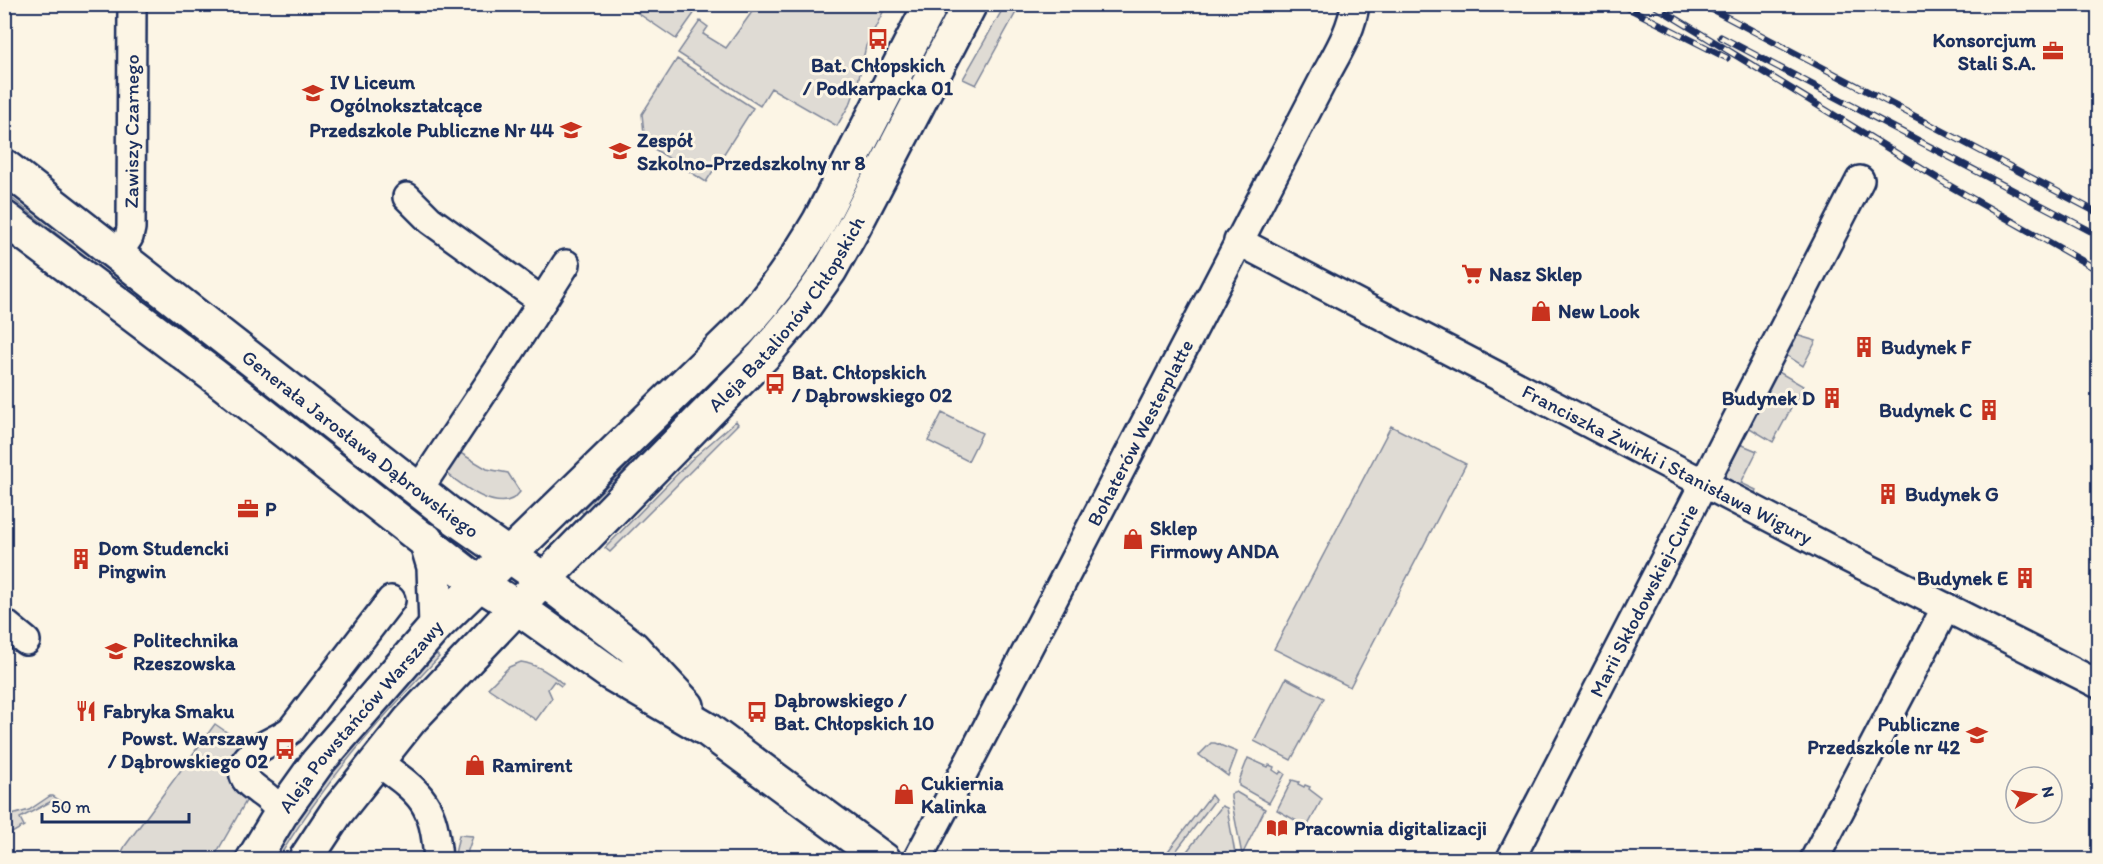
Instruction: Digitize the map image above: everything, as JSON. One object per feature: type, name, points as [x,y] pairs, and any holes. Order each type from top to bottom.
[{"type":"main road","name":"Aleja Batalionów Chłopskich","points":[[480,584],[740,330],[773,293],[824,213],[931,4]]},
{"type":"main road","name":"Aleja Batalionów Chłopskich","points":[[517,607],[755,364],[801,311],[830,270],[854,227],[970,4]]},
{"type":"main road","name":"Generała Jarosława Dąbrowskiego","points":[[4,166],[419,489],[632,647],[708,730]]},
{"type":"main road","name":"Generała Jarosława Dąbrowskiego","points":[[4,218],[213,375],[480,584],[517,607],[610,673],[708,730],[884,860]]},
{"type":"main road","points":[[426,540],[434,567],[436,626]]},
{"type":"main road","name":"Aleja Powstańców Warszawy","points":[[253,860],[282,812],[317,763],[436,626],[480,584]]},
{"type":"main road","name":"Aleja Powstańców Warszawy","points":[[305,860],[336,813],[410,720],[517,607]]},
{"type":"street","name":"Zawiszy Czarnego","points":[[118,254],[129,237],[131,228],[132,4]]},
{"type":"street","name":"Bohaterów Westerplatte","points":[[916,860],[1346,34],[1355,4]]},
{"type":"street","name":"Marii Skłodowskiej-Curie","points":[[1510,860],[1860,180]]},
{"type":"street","points":[[407,197],[430,220],[542,301]]},
{"type":"street","name":"Franciszka Żwirki i Stanisława Wigury","points":[[1238,240],[1703,483],[2098,684]]},
{"type":"street","points":[[419,489],[566,264]]},
{"type":"street","points":[[282,812],[260,791],[245,781],[243,765],[253,751],[278,740],[291,730],[391,600]]},
{"type":"street","points":[[1814,860],[1946,607]]},
{"type":"street","points":[[4,623],[26,641]]},
{"type":"street","points":[[376,761],[412,787],[422,798],[432,821],[438,860]]},
{"type":"shaded area","points":[[879,4],[885,8],[866,46],[851,102],[837,126],[771,88],[760,106],[678,53],[700,21],[708,27],[703,34],[726,48],[757,5]]},
{"type":"shaded area","points":[[626,5],[700,5],[676,39]]},
{"type":"shaded area","points":[[946,5],[954,5],[825,252],[769,331],[588,518],[581,511],[676,419],[729,363]]},
{"type":"shaded area","points":[[1005,5],[1020,5],[976,85],[963,79]]},
{"type":"shaded area","points":[[677,59],[753,108],[706,182],[645,143],[642,114]]},
{"type":"shaded area","points":[[4,189],[175,322],[248,370],[246,374],[174,326],[5,193]]},
{"type":"shaded area","points":[[1796,335],[1816,341],[1803,366],[1786,355]]},
{"type":"shaded area","points":[[1777,371],[1803,386],[1773,442],[1748,427]]},
{"type":"shaded area","points":[[942,413],[982,433],[968,461],[928,441]]},
{"type":"shaded area","points":[[736,421],[738,424],[610,552],[605,548],[692,459]]},
{"type":"shaded area","points":[[1391,426],[1466,464],[1350,687],[1274,649]]},
{"type":"shaded area","points":[[1740,444],[1757,451],[1741,483],[1756,490],[1753,498],[1724,479]]},
{"type":"shaded area","points":[[452,448],[487,469],[508,473],[520,492],[512,499],[502,502],[491,500],[468,489],[440,468]]},
{"type":"shaded area","points":[[432,649],[439,657],[395,704],[333,779],[278,859],[268,860],[324,774]]},
{"type":"shaded area","points":[[521,662],[544,670],[563,684],[561,686],[554,681],[548,689],[552,698],[536,720],[488,688],[509,667]]},
{"type":"shaded area","points":[[1286,678],[1324,698],[1291,760],[1254,741]]},
{"type":"shaded area","points":[[215,724],[248,747],[250,794],[213,859],[118,860],[125,846]]},
{"type":"shaded area","points":[[1211,743],[1237,752],[1228,776],[1199,755]]},
{"type":"shaded area","points":[[1248,758],[1268,767],[1269,765],[1274,767],[1273,770],[1279,774],[1281,771],[1285,774],[1269,803],[1239,786]]},
{"type":"shaded area","points":[[1292,780],[1304,787],[1305,785],[1310,787],[1309,789],[1322,799],[1307,827],[1277,810]]},
{"type":"shaded area","points":[[1236,792],[1265,809],[1242,855],[1231,798],[1231,794]]},
{"type":"shaded area","points":[[1211,795],[1215,800],[1170,859],[1162,859]]},
{"type":"shaded area","points":[[50,796],[66,805],[63,810],[52,801],[20,818],[24,826],[5,837],[5,817],[29,810]]},
{"type":"shaded area","points":[[1222,806],[1227,808],[1236,859],[1181,859]]},
{"type":"shaded area","points":[[459,835],[473,836],[465,859],[454,859]]},
{"type":"railway","points":[[1620,4],[1727,58]]},
{"type":"railway","points":[[1652,4],[1950,186],[2098,270]]},
{"type":"railway","points":[[1702,4],[2098,213]]},
{"type":"railway","points":[[1721,37],[2098,235]]},
{"type":"place","name":"Bat. Chłopskich / Podkarpacka 01","points":[[878,39]]},
{"type":"place","name":"Konsorcjum Stali S.A.","points":[[2053,51]]},
{"type":"place","name":"IV Liceum Ogólnokształcące","points":[[313,93]]},
{"type":"place","name":"Przedszkole Publiczne Nr 44","points":[[571,130]]},
{"type":"place","name":"Zespół Szkolno-Przedszkolny nr 8","points":[[620,151]]},
{"type":"place","name":"Nasz Sklep","points":[[1472,274]]},
{"type":"place","name":"New Look","points":[[1541,311]]},
{"type":"place","name":"Budynek F","points":[[1864,347]]},
{"type":"place","name":"Bat. Chłopskich / Dąbrowskiego 02","points":[[775,384]]},
{"type":"place","name":"Budynek D","points":[[1832,398]]},
{"type":"place","name":"Budynek C","points":[[1989,410]]},
{"type":"place","name":"Budynek G","points":[[1888,494]]},
{"type":"place","name":"P","points":[[248,509]]},
{"type":"place","name":"Sklep Firmowy ANDA","points":[[1133,539]]},
{"type":"place","name":"Dom Studencki Pingwin","points":[[81,559]]},
{"type":"place","name":"Budynek E","points":[[2025,578]]},
{"type":"place","name":"Politechnika Rzeszowska","points":[[116,651]]},
{"type":"place","name":"Fabryka Smaku","points":[[86,711]]},
{"type":"place","name":"Dąbrowskiego / Bat. Chłopskich 10","points":[[757,712]]},
{"type":"place","name":"Publiczne Przedszkole nr 42","points":[[1977,735]]},
{"type":"place","name":"Powst. Warszawy / Dąbrowskiego 02","points":[[285,749]]},
{"type":"place","name":"Ramirent","points":[[475,765]]},
{"type":"place","name":"Cukiernia Kalinka","points":[[904,794]]},
{"type":"place","name":"Pracownia digitalizacji","points":[[1277,828]]}]
